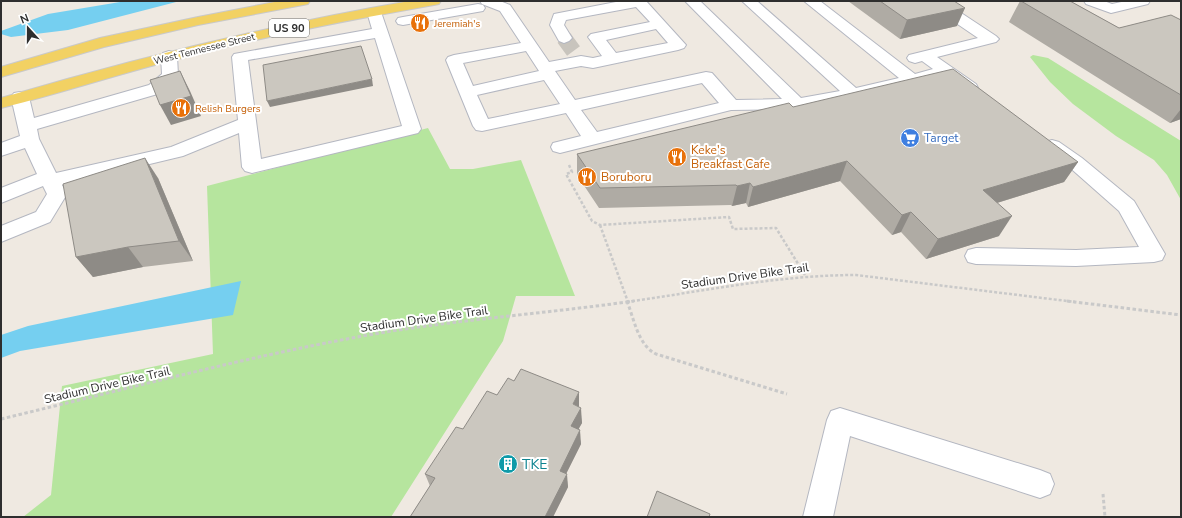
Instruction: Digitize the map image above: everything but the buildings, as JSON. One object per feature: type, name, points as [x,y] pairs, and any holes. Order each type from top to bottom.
[{"type":"main road","name":"US 90","points":[[1,72],[100,43],[277,3],[303,1]]},
{"type":"main road","name":"West Tennessee Street","points":[[1,103],[169,56],[284,29],[434,1]]},
{"type":"main road","points":[[277,3],[284,29]]},
{"type":"main road","points":[[1,60],[100,43]]},
{"type":"lane","points":[[692,1],[797,104]]},
{"type":"lane","points":[[749,1],[853,94]]},
{"type":"lane","points":[[811,1],[911,79]]},
{"type":"lane","points":[[892,64],[991,39],[933,1]]},
{"type":"lane","points":[[1091,1],[1111,9],[1143,1]]},
{"type":"lane","points":[[468,92],[547,71],[579,59],[593,63],[678,45],[639,2],[559,17],[557,25],[564,38]]},
{"type":"lane","points":[[403,22],[458,6],[506,4],[530,46],[592,139]]},
{"type":"lane","points":[[374,12],[412,129],[252,167],[240,57],[380,32]]},
{"type":"lane","points":[[612,59],[596,37],[660,24]]},
{"type":"lane","points":[[284,29],[290,48]]},
{"type":"lane","points":[[530,46],[454,60],[482,126],[706,77],[731,105]]},
{"type":"lane","points":[[1,150],[28,133],[155,89],[170,75],[169,56]]},
{"type":"lane","points":[[925,56],[985,98]]},
{"type":"lane","points":[[560,147],[731,105],[797,104],[853,94],[946,71]]},
{"type":"lane","points":[[1,234],[43,217],[57,194],[28,133],[20,97]]},
{"type":"lane","points":[[1,196],[49,179],[176,152],[247,124]]},
{"type":"lane","points":[[976,256],[1076,258],[1154,254],[1127,206],[1075,162],[1036,134]]},
{"type":"lane","points":[[818,517],[840,420],[1040,484]]},
{"type":"path","points":[[560,147],[572,172],[566,174],[592,221],[600,224],[729,217],[733,229],[776,228],[805,275]]},
{"type":"path","points":[[600,224],[641,339],[648,350],[656,354],[787,394]]},
{"type":"path","name":"Stadium Drive Bike Trail","points":[[1,419],[231,365],[356,338],[425,327],[629,302],[773,278],[805,275],[856,275],[1181,315]]},
{"type":"path","points":[[1103,494],[1105,517]]},
{"type":"green space","points":[[1033,55],[1048,58],[1181,141],[1181,200],[1167,175],[1154,160],[1116,136],[1073,104],[1050,82],[1030,57]]},
{"type":"green space","points":[[428,128],[450,169],[473,169],[521,160],[575,296],[516,296],[503,341],[391,517],[23,517],[51,495],[62,386],[213,354],[207,186]]},
{"type":"water","points":[[126,1],[180,1],[68,30],[11,37],[1,34],[1,31],[48,14]]},
{"type":"water","points":[[241,281],[233,315],[20,351],[1,358],[1,335],[28,326]]},
{"type":"tunnel","points":[[564,38],[578,57]]},
{"type":"place","name":"Jeremiah's","points":[[420,23]]},
{"type":"place","name":"Relish Burgers","points":[[181,108]]},
{"type":"place","name":"Target","points":[[910,138]]},
{"type":"place","name":"Keke's Breakfast Cafe","points":[[677,157]]},
{"type":"place","name":"Boruboru","points":[[587,177]]},
{"type":"place","name":"TKE","points":[[508,464]]}]
